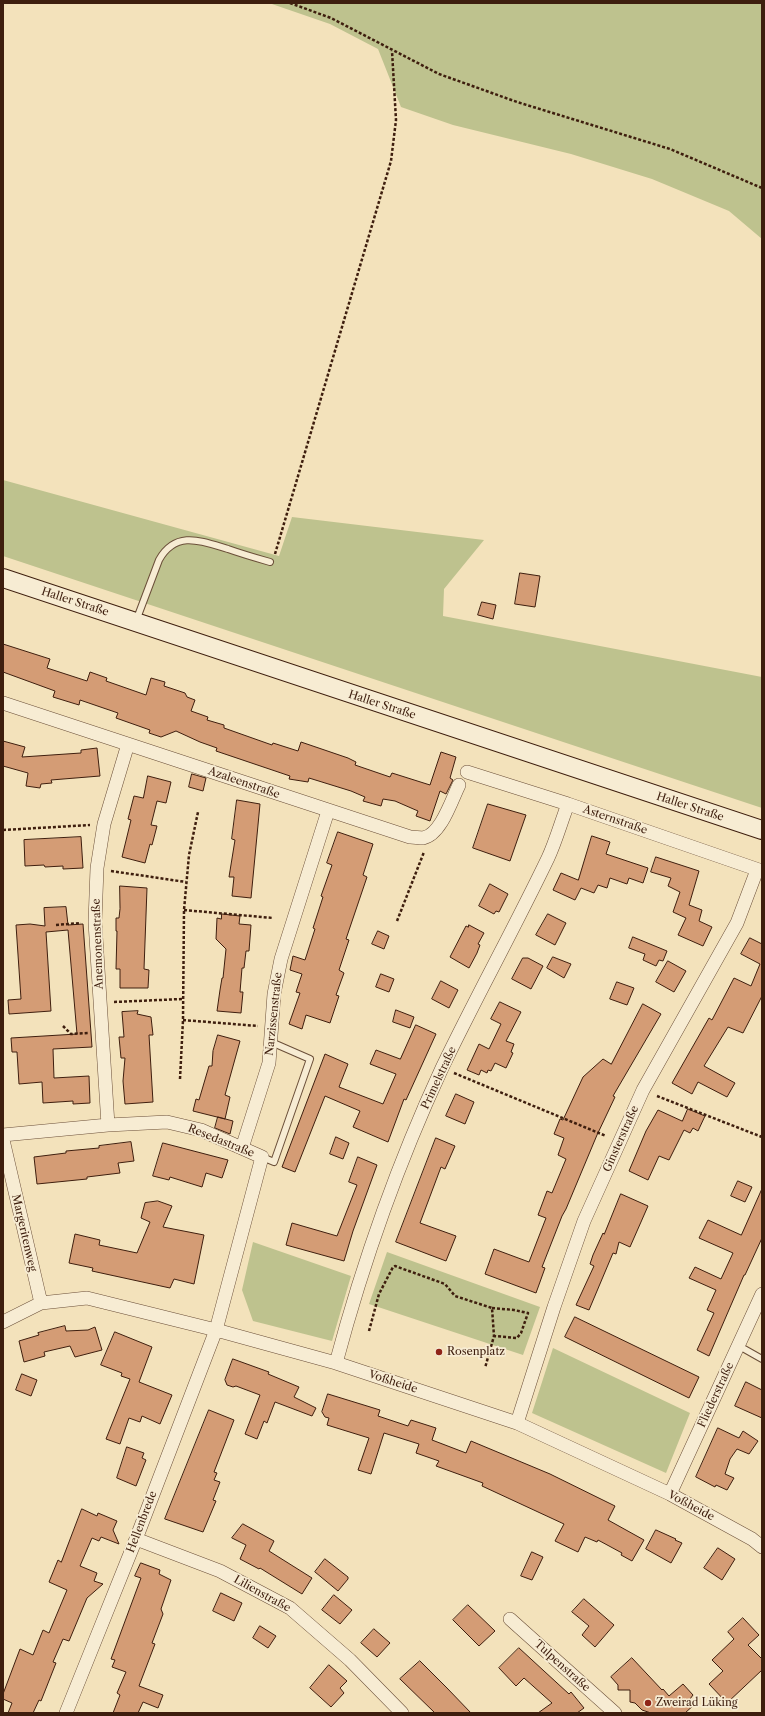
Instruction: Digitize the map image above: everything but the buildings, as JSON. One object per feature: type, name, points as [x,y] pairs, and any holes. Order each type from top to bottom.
[{"type":"main road","name":"Haller Straße","points":[[3,578],[762,830]]},
{"type":"street","name":"Azaleenstraße","points":[[3,703],[410,837],[423,838],[428,835]]},
{"type":"street","name":"Anemonenstraße","points":[[108,1124],[95,922],[97,868],[104,824],[128,744]]},
{"type":"street","name":"Asternstraße","points":[[467,772],[568,804],[759,870]]},
{"type":"street","points":[[428,835],[433,833],[440,823],[459,784]]},
{"type":"street","name":"Primelstraße","points":[[336,1363],[378,1226],[422,1114],[442,1068],[548,857],[568,804]]},
{"type":"street","name":"Narzissenstraße","points":[[242,1148],[269,1063],[274,994],[281,959],[328,811]]},
{"type":"street","name":"Ginsterstraße","points":[[517,1424],[554,1307],[584,1221],[643,1090],[736,923],[759,870]]},
{"type":"street","name":"Resedastraße","points":[[3,1135],[108,1124],[167,1122],[201,1130],[262,1157],[216,1330]]},
{"type":"street","name":"Margeritenweg","points":[[3,1140],[41,1303]]},
{"type":"street","name":"Fliederstraße","points":[[670,1494],[762,1294]]},
{"type":"street","name":"Voßheide","points":[[3,1322],[41,1303],[87,1298],[216,1330],[336,1363],[517,1424],[670,1494],[762,1547]]},
{"type":"street","name":"Hellenbrede","points":[[66,1713],[136,1539],[216,1330]]},
{"type":"street","name":"Lilienstraße","points":[[136,1539],[220,1571],[290,1608],[350,1660],[402,1713]]},
{"type":"street","name":"Tulpenstraße","points":[[510,1619],[615,1713]]},
{"type":"lane","points":[[135,622],[159,560],[174,544],[181,541],[198,540],[270,562]]},
{"type":"lane","points":[[262,1157],[274,1162],[310,1058],[271,1042]]},
{"type":"lane","points":[[739,1346],[762,1359]]},
{"type":"path","points":[[290,3],[331,18],[372,38],[392,51],[440,74],[517,102],[670,149],[762,188]]},
{"type":"path","points":[[270,562],[274,556],[388,174],[396,120],[392,51]]},
{"type":"path","points":[[180,1079],[183,1020],[184,910],[189,855],[198,812]]},
{"type":"path","points":[[3,830],[104,824]]},
{"type":"path","points":[[397,921],[430,838],[428,835]]},
{"type":"path","points":[[97,868],[186,882]]},
{"type":"path","points":[[184,910],[273,918]]},
{"type":"path","points":[[56,925],[95,922]]},
{"type":"path","points":[[100,1002],[182,999]]},
{"type":"path","points":[[183,1020],[271,1027]]},
{"type":"path","points":[[63,1026],[71,1034],[102,1032]]},
{"type":"path","points":[[442,1068],[620,1142]]},
{"type":"path","points":[[643,1090],[762,1137]]},
{"type":"path","points":[[369,1331],[379,1294],[393,1267],[395,1266],[445,1284],[455,1296],[492,1308],[528,1313],[521,1333],[517,1338],[494,1336]]},
{"type":"path","points":[[485,1368],[494,1336],[492,1308]]},
{"type":"green space","points":[[269,3],[762,3],[762,239],[729,211],[652,179],[571,154],[453,125],[401,107],[378,49],[330,24]]},
{"type":"green space","points":[[3,480],[279,556],[292,517],[484,540],[444,589],[443,616],[762,677],[762,808],[3,556]]},
{"type":"green space","points":[[253,1242],[351,1276],[332,1341],[253,1321],[242,1290]]},
{"type":"green space","points":[[387,1252],[540,1307],[523,1355],[369,1304]]},
{"type":"green space","points":[[553,1348],[690,1413],[666,1473],[532,1413]]},
{"type":"place","name":"Rosenplatz","points":[[439,1352]]},
{"type":"place","name":"Zweirad Lüking","points":[[648,1703]]}]
